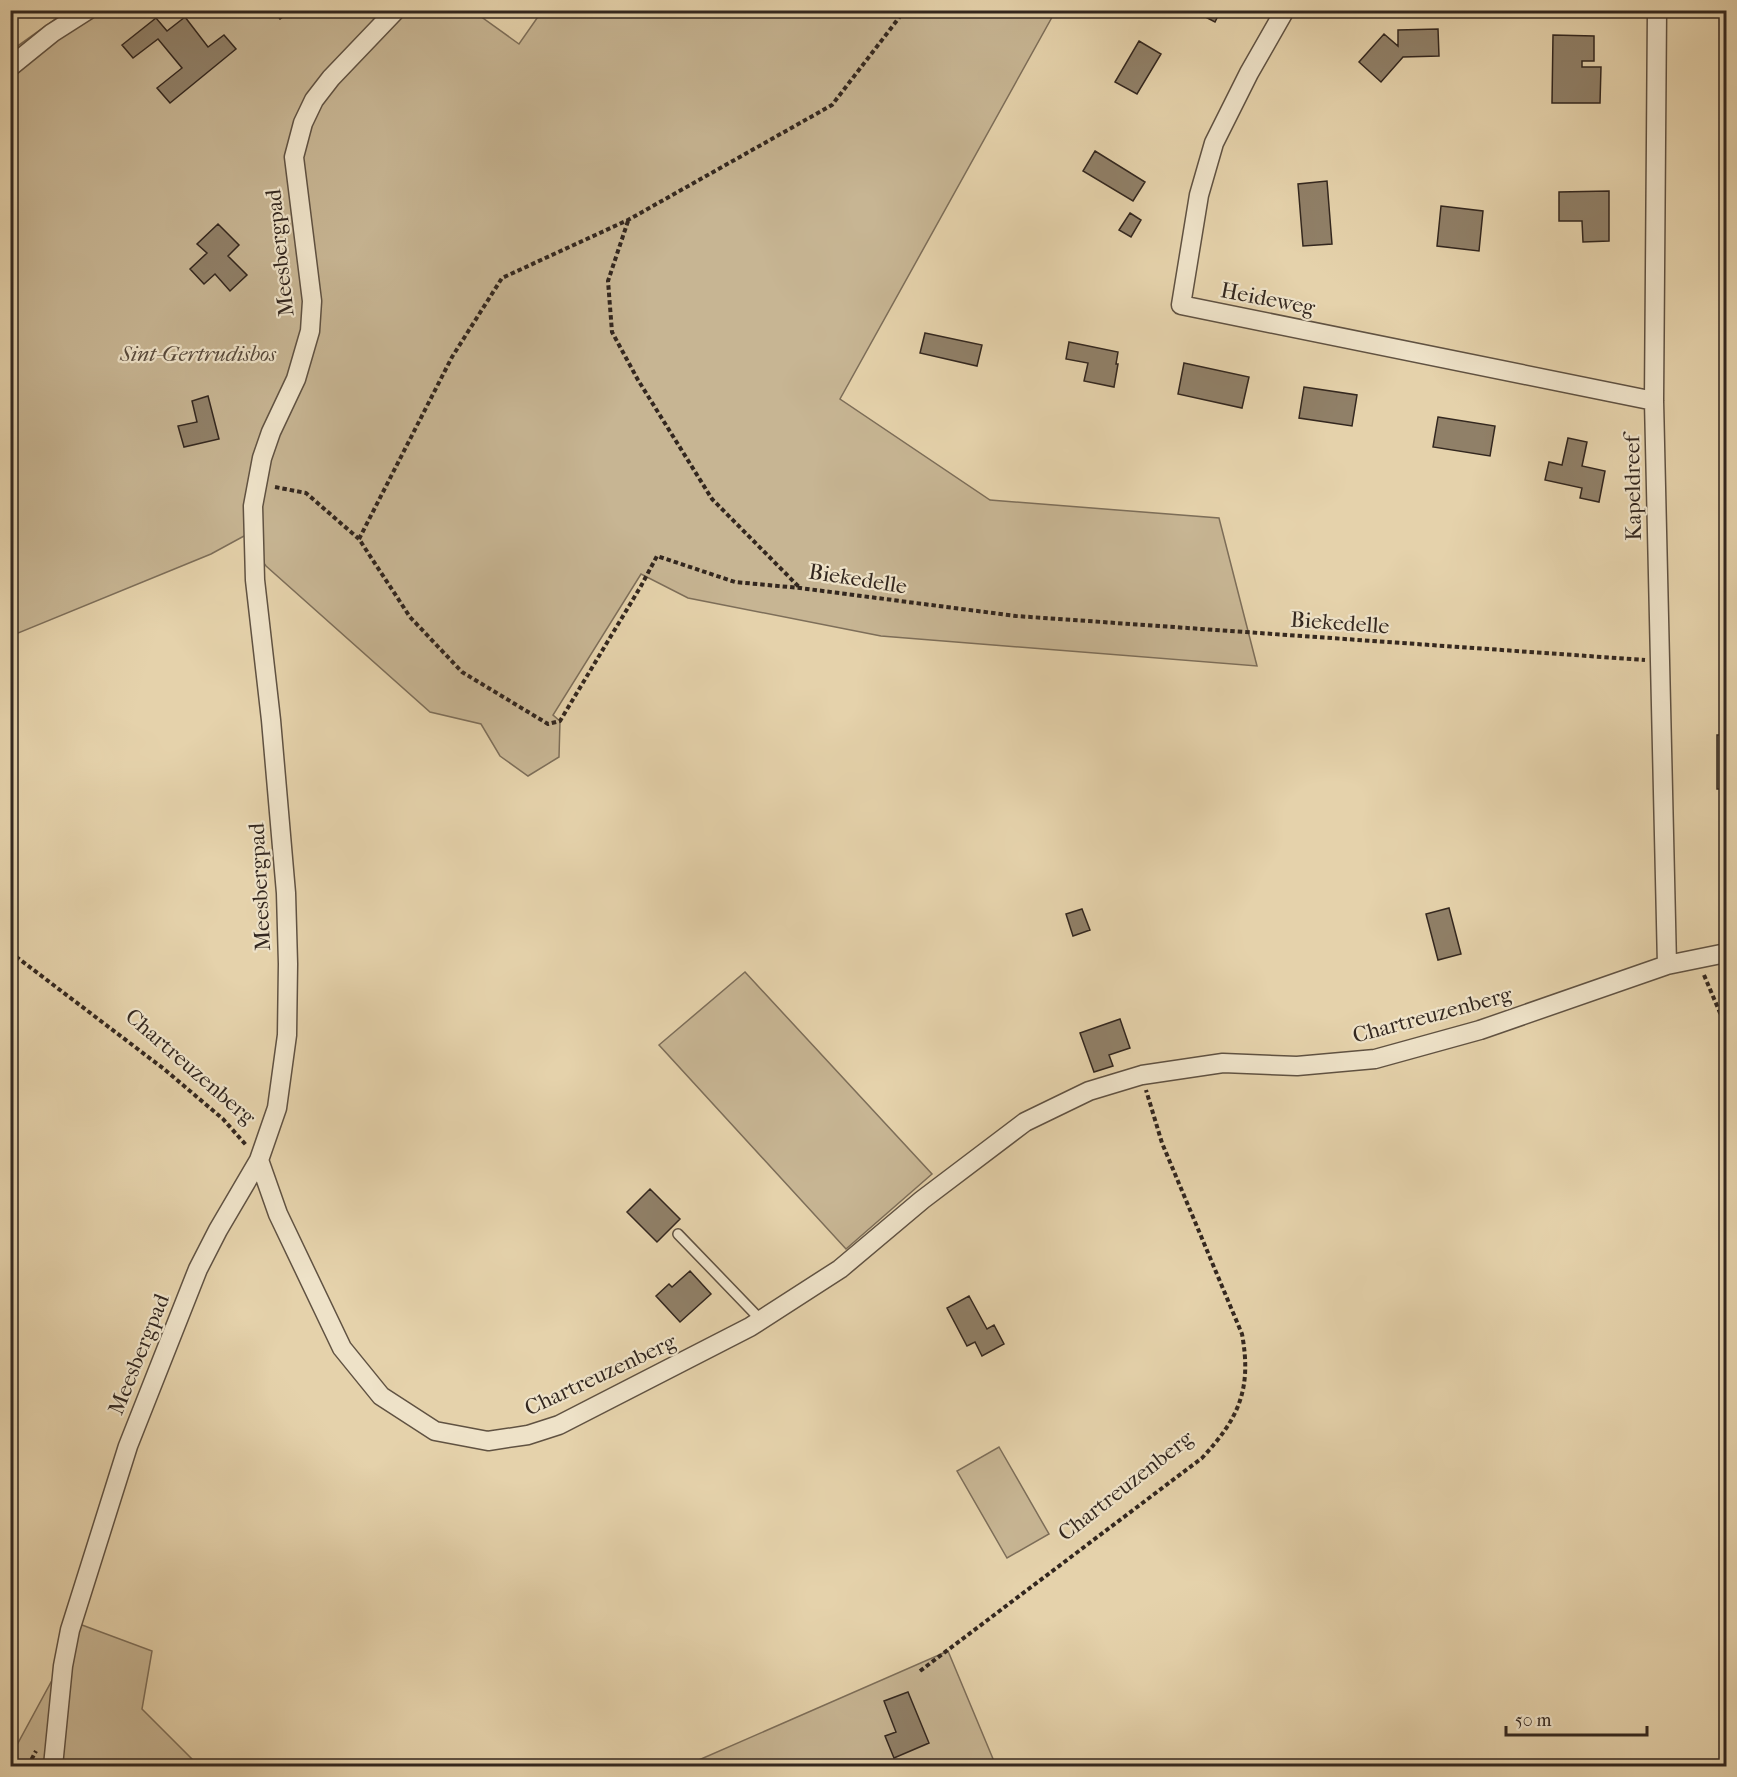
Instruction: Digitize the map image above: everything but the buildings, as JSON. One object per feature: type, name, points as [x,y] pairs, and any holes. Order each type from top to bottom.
[{"type":"street","points":[[10,67],[52,33],[88,10]]},
{"type":"street","name":"Meesbergpad","points":[[53,1767],[63,1666],[70,1630],[128,1446],[198,1269],[259,1160],[277,1108],[287,1035],[286,893],[273,743],[255,580],[253,506],[262,458],[303,359],[310,331],[312,301],[294,157],[298,139],[308,109],[320,93],[396,10]]},
{"type":"street","name":"Heideweg","points":[[1285,10],[1249,73],[1214,142],[1199,195],[1181,305],[1654,400]]},
{"type":"street","name":"Kapeldreef","points":[[1657,10],[1654,400],[1667,965]]},
{"type":"street","name":"Chartreuzenberg","points":[[259,1160],[278,1214],[342,1348],[381,1396],[435,1431],[488,1441],[528,1435],[559,1425],[761,1320],[840,1269],[922,1200],[1025,1122],[1089,1091],[1142,1075],[1223,1063],[1297,1066],[1375,1059],[1480,1030],[1667,965],[1726,953]]},
{"type":"lane","points":[[678,1234],[761,1320]]},
{"type":"path","points":[[359,539],[452,357],[502,278],[628,220],[832,105],[905,10]]},
{"type":"path","name":"Biekedelle","points":[[628,220],[608,281],[612,332],[638,381],[712,499],[800,588],[1016,616],[1661,661]]},
{"type":"path","points":[[256,483],[306,494],[359,539],[410,617],[462,672],[548,724],[560,721],[657,556],[735,582],[800,588]]},
{"type":"path","name":"Chartreuzenberg","points":[[10,952],[164,1069],[223,1119],[259,1160]]},
{"type":"path","points":[[1696,958],[1726,1027]]},
{"type":"path","name":"Chartreuzenberg","points":[[920,1671],[1202,1458],[1221,1438],[1235,1413],[1243,1392],[1247,1360],[1242,1334],[1162,1143],[1142,1075]]},
{"type":"green space","name":"Sint-Gertrudisbos","points":[[68,10],[473,11],[519,44],[542,11],[1056,10],[840,399],[990,500],[1219,518],[1257,666],[881,636],[688,598],[641,574],[553,715],[560,721],[559,757],[528,776],[500,756],[481,724],[430,712],[266,566],[244,536],[211,554],[11,636],[11,44],[16,47]]},
{"type":"green space","points":[[745,972],[932,1174],[846,1249],[659,1045]]},
{"type":"green space","points":[[999,1447],[1049,1534],[1007,1558],[957,1471]]},
{"type":"green space","points":[[82,1625],[152,1651],[142,1709],[199,1766],[11,1766],[11,1756]]},
{"type":"green space","points":[[948,1651],[996,1766],[685,1766]]}]
